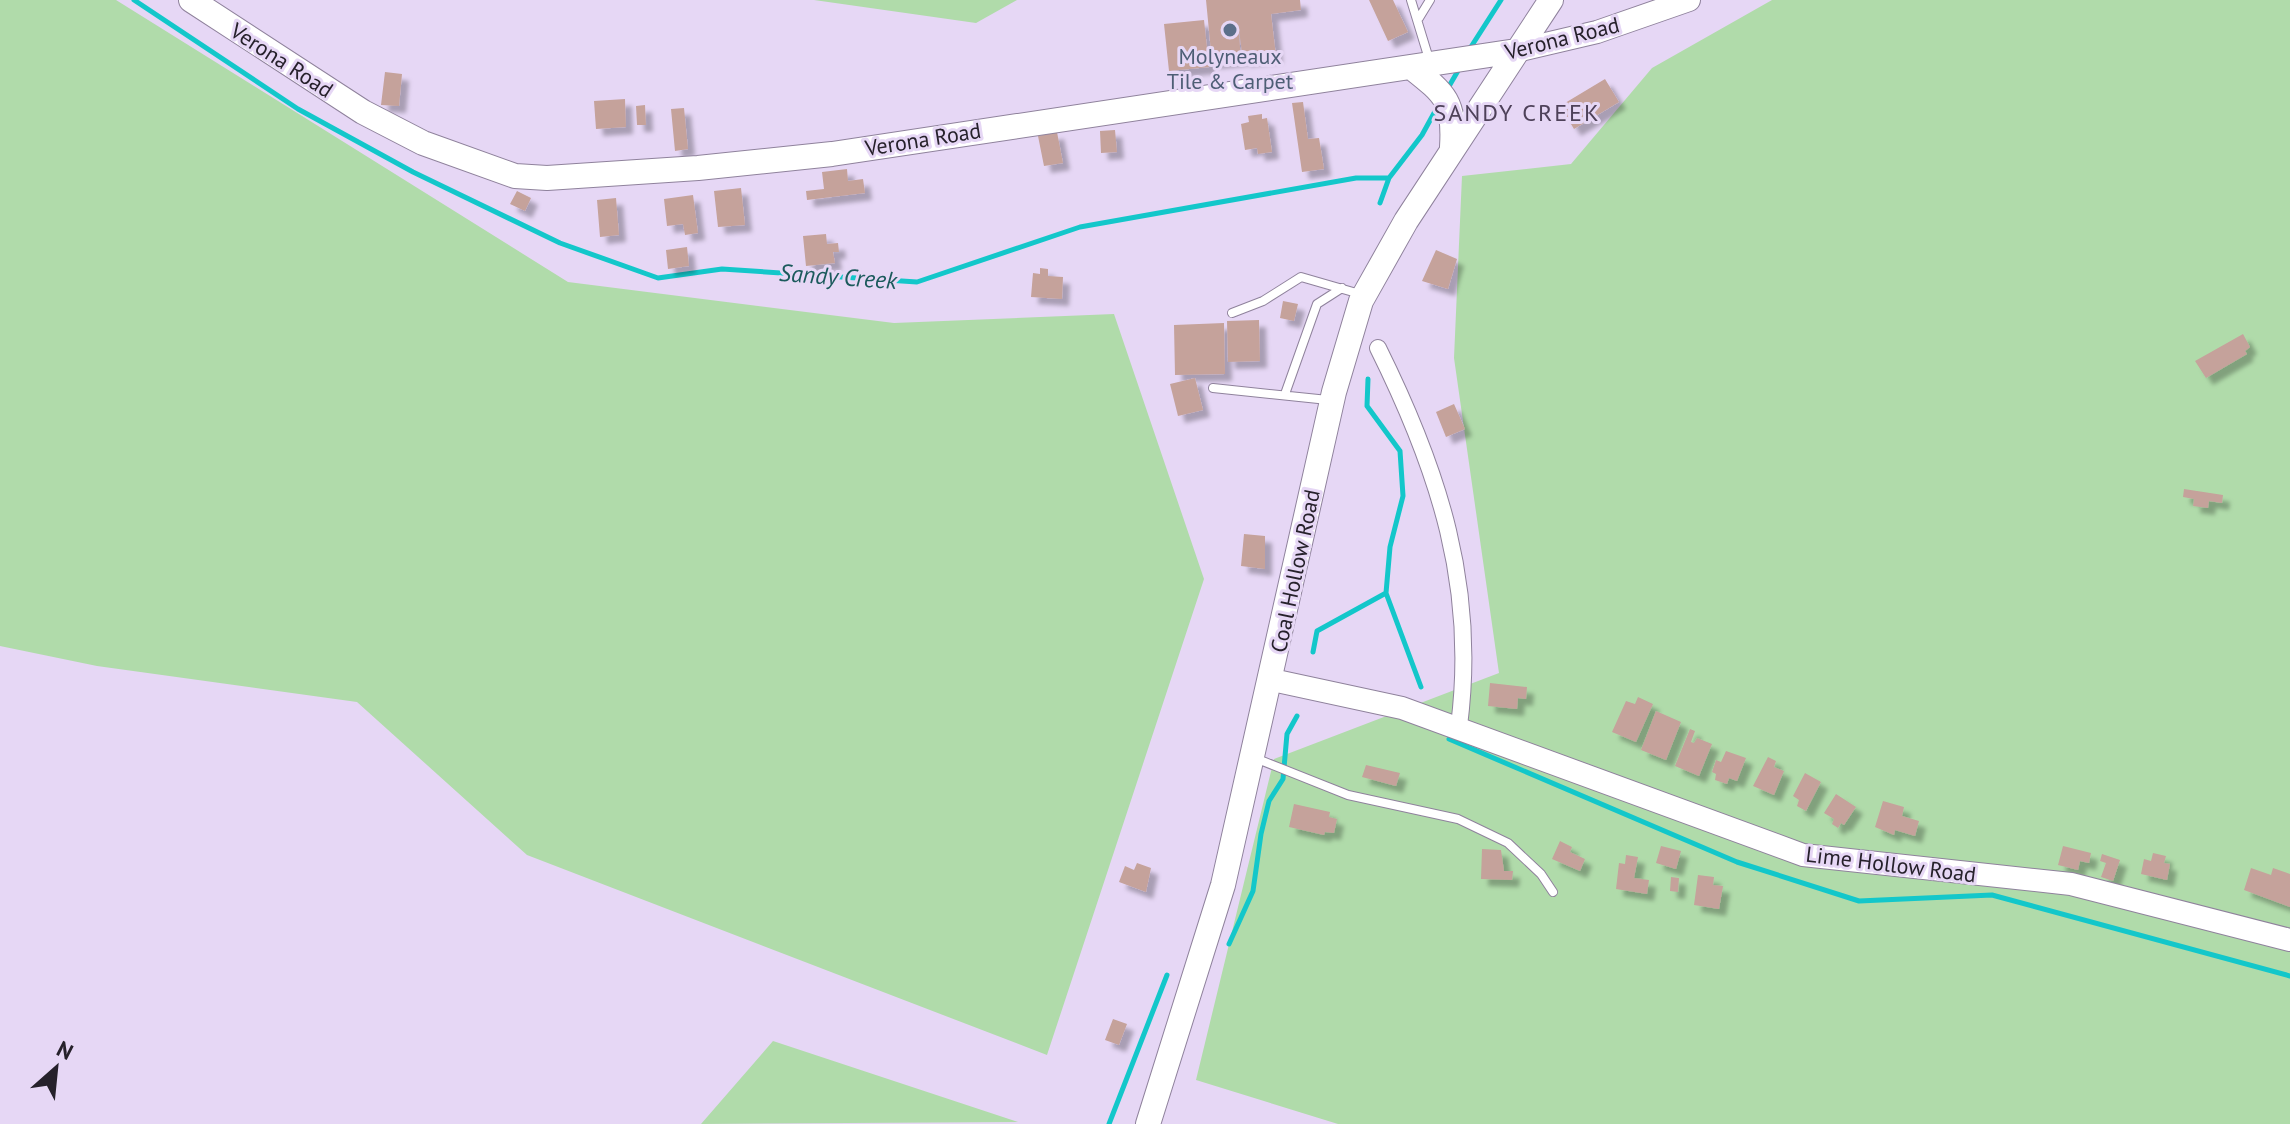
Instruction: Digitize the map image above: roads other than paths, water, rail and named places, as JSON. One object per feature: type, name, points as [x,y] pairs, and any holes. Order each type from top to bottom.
[{"type":"main road","name":"Verona Road","points":[[191,0],[363,112],[411,137],[472,164],[515,176],[547,178],[698,168],[832,154],[1516,51]]},
{"type":"main road","name":"Coal Hollow Road","points":[[1148,1124],[1262,762],[1272,680],[1348,340],[1353,292],[1551,0]]},
{"type":"main road","points":[[1431,64],[1445,99],[1452,149]]},
{"type":"street","name":"Verona Road","points":[[1516,51],[1597,32],[1689,0]]},
{"type":"street","points":[[1378,348],[1426,450],[1450,534],[1462,600],[1464,657],[1459,726]]},
{"type":"street","name":"Lime Hollow Road","points":[[1272,680],[1402,708],[1459,726],[1803,855],[2071,884],[2290,940]]},
{"type":"lane","points":[[1411,0],[1431,64]]},
{"type":"lane","points":[[1419,18],[1430,0]]},
{"type":"lane","points":[[1232,313],[1263,301],[1301,277],[1353,292]]},
{"type":"lane","points":[[1285,394],[1317,304],[1353,292]]},
{"type":"lane","points":[[1213,388],[1333,400]]},
{"type":"lane","points":[[1262,762],[1348,795],[1458,819],[1508,843],[1541,874],[1553,892]]},
{"type":"waterway","name":"Sandy Creek","points":[[134,0],[298,109],[413,172],[560,243],[658,278],[722,269],[917,282],[1080,227],[1356,178],[1389,178],[1422,135],[1439,104]]},
{"type":"waterway","name":"Sandy Creek","points":[[1469,50],[1501,0]]},
{"type":"waterway","name":"Sandy Creek","points":[[1448,88],[1459,69]]},
{"type":"waterway","points":[[1380,203],[1389,178]]},
{"type":"waterway","points":[[1368,379],[1367,406],[1400,451],[1403,496],[1390,547],[1386,593],[1421,687]]},
{"type":"waterway","points":[[1313,652],[1317,631],[1386,593]]},
{"type":"waterway","points":[[1229,944],[1253,891],[1269,801],[1283,779],[1287,734],[1297,716]]},
{"type":"waterway","points":[[1449,739],[1737,862],[1859,901],[1992,895],[2290,976]]},
{"type":"waterway","points":[[1109,1124],[1167,975]]},
{"type":"place","name":"Molyneaux Tile & Carpet","points":[[1230,30]]},
{"type":"district","name":"SANDY CREEK","points":[[1517,113]]}]
